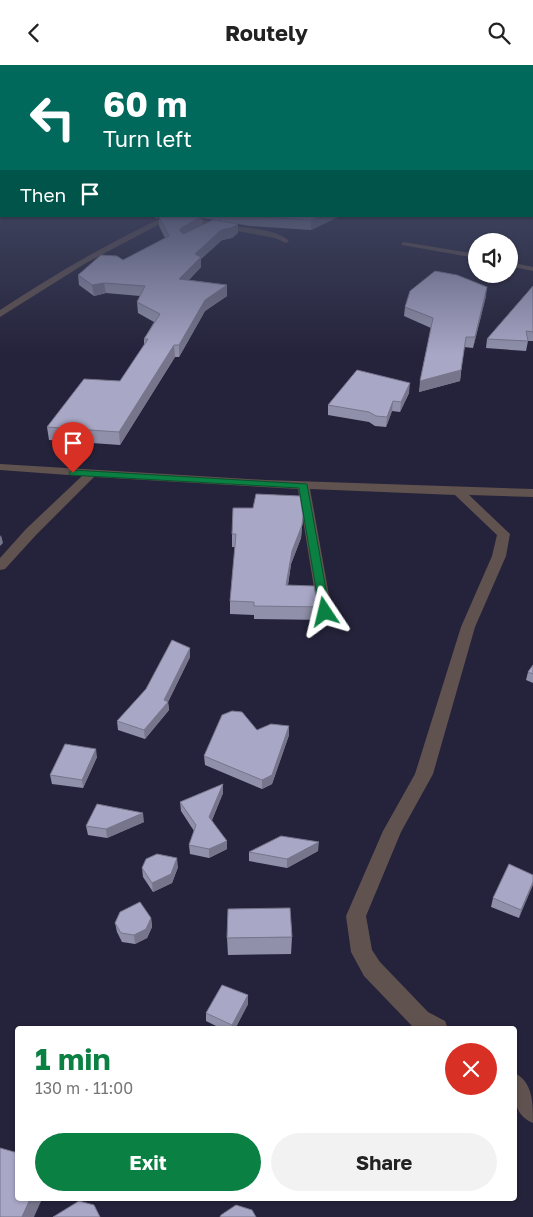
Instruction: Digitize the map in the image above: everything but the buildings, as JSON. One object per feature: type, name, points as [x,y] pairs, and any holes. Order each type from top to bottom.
[{"type":"street","points":[[1,309],[109,248]]},
{"type":"street","points":[[427,248],[468,255]]},
{"type":"street","points":[[518,266],[533,269]]},
{"type":"street","points":[[0,467],[303,486],[533,493]]},
{"type":"street","points":[[0,566],[31,532],[92,474]]},
{"type":"street","points":[[303,486],[325,612]]},
{"type":"street","points":[[432,1026],[420,1019],[372,969],[362,952],[356,916],[392,831],[424,774],[468,627],[499,555],[504,534],[458,491]]},
{"type":"street","points":[[517,1088],[533,1111]]},
{"type":"route","points":[[73,473],[303,486],[325,612]]}]
